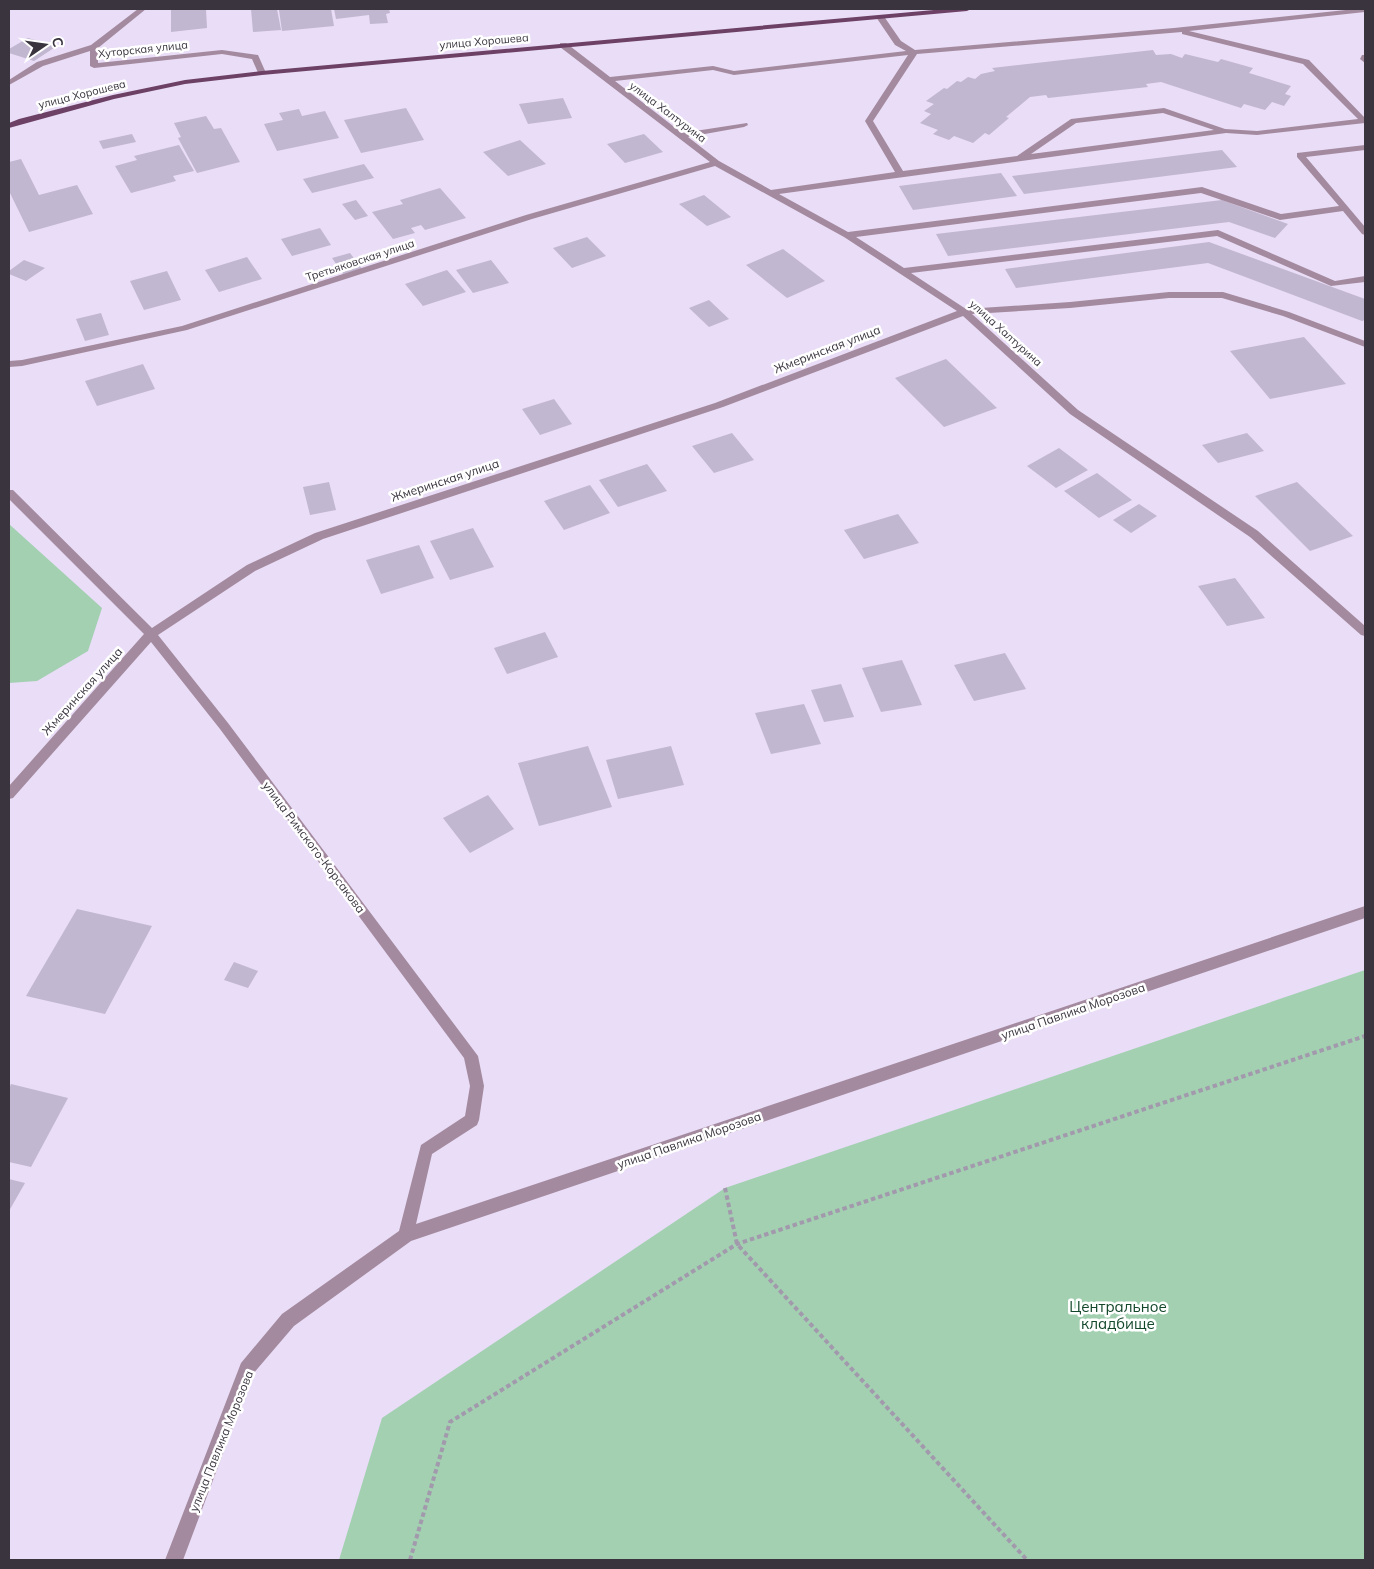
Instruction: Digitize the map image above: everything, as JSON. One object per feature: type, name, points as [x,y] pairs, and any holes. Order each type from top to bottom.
[{"type":"main road","name":"улица Хорошева","points":[[9,126],[113,97],[185,82],[262,73],[967,9]]},
{"type":"street","name":"Хуторская улица","points":[[142,9],[94,47],[94,66],[222,52],[255,57],[262,73]]},
{"type":"street","points":[[606,80],[713,68],[734,73],[914,52],[1174,30],[1365,10]]},
{"type":"street","points":[[880,16],[898,44],[914,52]]},
{"type":"street","points":[[1174,30],[1306,62],[1365,121]]},
{"type":"street","name":"улица Халтурина","points":[[562,45],[716,163],[847,235],[964,312],[1074,412],[1254,534],[1365,632]]},
{"type":"street","points":[[9,83],[40,64],[94,47]]},
{"type":"street","points":[[900,174],[869,121],[914,52]]},
{"type":"street","points":[[1365,57],[1365,61]]},
{"type":"street","points":[[1019,158],[1074,121],[1164,110],[1226,131]]},
{"type":"street","points":[[768,192],[1226,131],[1257,133],[1365,121]]},
{"type":"street","points":[[679,136],[744,125]]},
{"type":"street","points":[[1365,147],[1300,155],[1365,232]]},
{"type":"street","name":"Третьяковская улица","points":[[9,364],[184,328],[529,217],[716,163]]},
{"type":"street","points":[[847,235],[1202,190],[1280,217],[1345,208]]},
{"type":"street","points":[[904,271],[1218,234],[1334,284],[1365,279]]},
{"type":"street","name":"Жмеринская улица","points":[[9,794],[151,634],[251,568],[319,536],[719,406],[964,312],[1070,305],[1169,295],[1223,295],[1286,314],[1365,344]]},
{"type":"street","name":"улица Римского-Корсакова","points":[[9,493],[151,634],[230,734],[471,1056],[477,1086],[472,1120],[426,1150],[406,1235]]},
{"type":"street","name":"улица Павлика Морозова","points":[[174,1560],[247,1369],[288,1320],[406,1235],[1365,912]]},
{"type":"path","points":[[410,1560],[450,1422],[737,1244],[1365,1036]]},
{"type":"path","points":[[725,1188],[737,1244],[1027,1560]]},
{"type":"green space","points":[[9,524],[102,608],[88,651],[37,681],[9,683]]},
{"type":"green space","name":"Центральное кладбище","points":[[1365,970],[1365,1560],[339,1560],[382,1418],[725,1188]]},
{"type":"building","points":[[171,9],[206,9],[207,28],[171,32]]},
{"type":"building","points":[[251,9],[277,9],[281,30],[253,32]]},
{"type":"building","points":[[331,9],[334,26],[282,31],[279,10]]},
{"type":"building","points":[[334,9],[389,9],[390,13],[386,14],[388,23],[370,24],[369,15],[336,19]]},
{"type":"building","points":[[28,38],[57,46],[34,61],[9,53],[9,49]]},
{"type":"building","points":[[1153,50],[1156,55],[1171,54],[1182,58],[1185,54],[1218,62],[1221,59],[1253,68],[1249,73],[1291,86],[1285,94],[1291,96],[1284,106],[1272,102],[1265,110],[1244,104],[1241,108],[1161,82],[1146,84],[1148,87],[1048,98],[1046,95],[1030,97],[1006,117],[1009,118],[989,135],[985,133],[973,143],[954,136],[949,140],[933,134],[938,130],[920,123],[931,114],[924,111],[934,104],[926,101],[957,81],[961,82],[968,77],[975,79],[981,74],[995,71],[992,68]]},
{"type":"building","points":[[563,98],[572,118],[528,124],[519,104]]},
{"type":"building","points":[[406,108],[424,140],[361,153],[344,120]]},
{"type":"building","points":[[299,109],[302,116],[325,111],[339,138],[277,151],[264,124],[283,120],[279,113]]},
{"type":"building","points":[[206,116],[214,129],[221,128],[240,162],[197,173],[178,138],[181,137],[174,123]]},
{"type":"building","points":[[132,134],[136,142],[103,149],[99,141]]},
{"type":"building","points":[[644,134],[663,152],[625,163],[607,144]]},
{"type":"building","points":[[520,140],[546,164],[508,176],[483,152]]},
{"type":"building","points":[[179,145],[194,171],[173,176],[176,181],[131,193],[115,166],[137,160],[134,156]]},
{"type":"building","points":[[1222,150],[1237,167],[1024,194],[1012,176]]},
{"type":"building","points":[[21,159],[39,195],[77,185],[93,214],[29,232],[9,191],[9,162]]},
{"type":"building","points":[[364,164],[374,178],[312,193],[303,179]]},
{"type":"building","points":[[1001,173],[1017,196],[913,210],[899,186]]},
{"type":"building","points":[[440,188],[466,218],[425,230],[421,225],[411,228],[415,233],[393,239],[372,212],[403,204],[400,200]]},
{"type":"building","points":[[704,195],[731,217],[707,226],[679,204]]},
{"type":"building","points":[[356,200],[368,216],[355,220],[342,204]]},
{"type":"building","points":[[1222,200],[1288,224],[1275,238],[1229,222],[948,256],[936,234]]},
{"type":"building","points":[[320,228],[331,245],[292,256],[281,239]]},
{"type":"building","points":[[587,237],[606,256],[572,268],[553,248]]},
{"type":"building","points":[[1209,242],[1365,299],[1365,320],[1362,321],[1208,263],[1016,288],[1005,269]]},
{"type":"building","points":[[783,249],[825,281],[787,298],[746,265]]},
{"type":"building","points":[[350,253],[362,269],[343,274],[332,258]]},
{"type":"building","points":[[247,257],[262,279],[219,292],[205,270]]},
{"type":"building","points":[[24,260],[45,268],[26,281],[9,274],[9,271]]},
{"type":"building","points":[[491,260],[509,283],[473,293],[456,270]]},
{"type":"building","points":[[447,270],[466,292],[423,306],[405,284]]},
{"type":"building","points":[[167,271],[181,300],[144,310],[130,281]]},
{"type":"building","points":[[709,300],[729,319],[709,327],[689,308]]},
{"type":"building","points":[[101,313],[109,335],[85,341],[76,319]]},
{"type":"building","points":[[1304,337],[1346,384],[1270,399],[1230,351]]},
{"type":"building","points":[[946,359],[997,408],[944,427],[895,378]]},
{"type":"building","points":[[143,364],[155,389],[97,406],[85,381]]},
{"type":"building","points":[[554,399],[572,424],[540,435],[522,409]]},
{"type":"building","points":[[732,433],[754,460],[714,473],[692,446]]},
{"type":"building","points":[[1247,433],[1264,451],[1218,463],[1202,445]]},
{"type":"building","points":[[1059,448],[1088,470],[1056,488],[1027,466]]},
{"type":"building","points":[[647,464],[667,491],[618,507],[599,480]]},
{"type":"building","points":[[1097,473],[1132,500],[1099,518],[1064,491]]},
{"type":"building","points":[[329,482],[336,510],[310,515],[303,487]]},
{"type":"building","points":[[1297,482],[1353,536],[1310,551],[1255,496]]},
{"type":"building","points":[[590,485],[610,513],[564,530],[544,501]]},
{"type":"building","points":[[1139,504],[1157,516],[1131,533],[1113,520]]},
{"type":"building","points":[[898,514],[919,543],[864,559],[844,530]]},
{"type":"building","points":[[473,528],[494,567],[450,580],[430,541]]},
{"type":"building","points":[[419,545],[434,578],[381,594],[366,560]]},
{"type":"building","points":[[1235,578],[1265,618],[1227,626],[1198,586]]},
{"type":"building","points":[[545,632],[558,657],[507,674],[494,648]]},
{"type":"building","points":[[1005,653],[1026,689],[974,701],[954,665]]},
{"type":"building","points":[[902,660],[922,705],[881,712],[862,668]]},
{"type":"building","points":[[841,684],[854,717],[824,722],[811,690]]},
{"type":"building","points":[[804,704],[821,744],[771,754],[755,713]]},
{"type":"building","points":[[588,746],[612,807],[539,826],[518,763]]},
{"type":"building","points":[[671,746],[684,785],[618,799],[606,760]]},
{"type":"building","points":[[488,795],[514,829],[470,853],[443,818]]},
{"type":"building","points":[[77,909],[152,926],[105,1014],[26,996]]},
{"type":"building","points":[[234,962],[258,971],[248,988],[224,980]]},
{"type":"building","points":[[11,1084],[68,1098],[31,1167],[9,1162],[9,1089]]},
{"type":"building","points":[[9,1179],[25,1183],[9,1211]]}]
